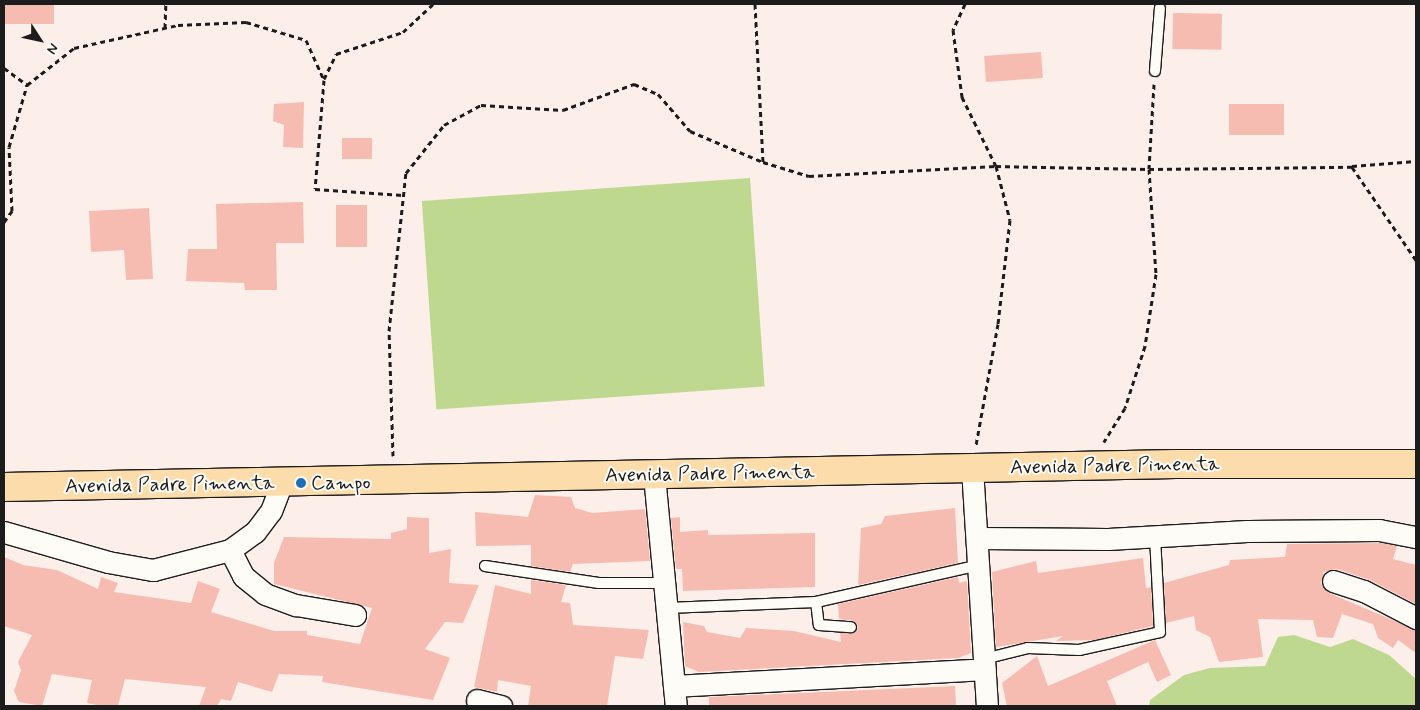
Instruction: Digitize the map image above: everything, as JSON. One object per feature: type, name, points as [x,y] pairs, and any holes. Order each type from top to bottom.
[{"type":"main road","name":"Avenida Padre Pimenta","points":[[4,487],[394,481],[1088,466],[1416,464]]},
{"type":"street","points":[[972,468],[987,706]]},
{"type":"street","points":[[654,475],[674,696],[985,664]]},
{"type":"street","points":[[4,532],[108,562],[153,570],[230,550],[256,532],[271,511],[282,483]]},
{"type":"street","points":[[977,538],[1155,536],[1247,530],[1380,530],[1416,537]]},
{"type":"street","points":[[230,550],[243,576],[265,594],[296,605],[355,614]]},
{"type":"street","points":[[1333,581],[1364,590],[1416,618]]},
{"type":"street","points":[[478,700],[501,706]]},
{"type":"lane","points":[[1155,71],[1160,8]]},
{"type":"lane","points":[[985,664],[1028,648],[1079,650],[1160,632],[1155,536]]},
{"type":"lane","points":[[667,608],[816,602],[979,565]]},
{"type":"lane","points":[[485,566],[599,583],[665,583]]},
{"type":"lane","points":[[816,602],[819,625],[851,627]]},
{"type":"path","points":[[165,28],[166,4]]},
{"type":"path","points":[[403,195],[315,189],[324,80],[336,54],[403,32],[433,4]]},
{"type":"path","points":[[755,4],[763,162]]},
{"type":"path","points":[[965,4],[953,30],[962,97],[996,166],[1010,220],[998,324],[972,468]]},
{"type":"path","points":[[4,222],[12,211],[9,147],[27,85],[74,48],[165,28],[246,22],[306,40],[324,80]]},
{"type":"path","points":[[4,68],[27,85]]},
{"type":"path","points":[[1088,466],[1125,408],[1145,346],[1156,274],[1149,169],[1155,71]]},
{"type":"path","points":[[394,481],[389,332],[406,173],[444,125],[481,105],[563,110],[634,84],[658,94],[690,131],[763,162],[809,176],[996,166],[1149,169],[1352,166],[1416,161]]},
{"type":"path","points":[[1352,166],[1416,260]]},
{"type":"green space","points":[[750,178],[765,386],[436,409],[422,201]]},
{"type":"green space","points":[[1294,635],[1330,647],[1353,639],[1389,655],[1416,679],[1416,706],[1149,706],[1150,700],[1184,675],[1210,668],[1265,666],[1278,637]]},
{"type":"building","points":[[4,4],[54,4],[54,24],[4,24]]},
{"type":"building","points":[[1173,13],[1222,14],[1221,50],[1172,49]]},
{"type":"building","points":[[1041,52],[1043,78],[986,82],[984,56]]},
{"type":"building","points":[[304,102],[303,148],[283,147],[284,125],[273,121],[274,104]]},
{"type":"building","points":[[1229,104],[1284,104],[1284,135],[1229,135]]},
{"type":"building","points":[[342,138],[372,138],[372,159],[342,159]]},
{"type":"building","points":[[303,202],[304,243],[276,243],[277,290],[245,290],[244,283],[186,281],[188,249],[217,249],[216,204]]},
{"type":"building","points":[[336,205],[367,205],[367,247],[336,247]]},
{"type":"building","points":[[149,208],[153,279],[126,280],[124,250],[91,252],[89,211]]},
{"type":"building","points":[[535,495],[571,497],[575,508],[592,513],[645,509],[650,561],[573,564],[570,572],[531,566],[531,545],[476,546],[475,512],[528,517]]},
{"type":"building","points":[[955,508],[958,563],[858,585],[861,528],[881,524],[885,516]]},
{"type":"building","points":[[407,517],[429,518],[429,553],[451,549],[449,583],[479,585],[463,623],[445,622],[425,649],[450,658],[433,700],[322,682],[323,676],[279,674],[272,692],[238,682],[231,701],[221,699],[217,706],[199,706],[206,687],[125,679],[118,706],[102,706],[87,703],[92,680],[52,674],[42,706],[19,702],[14,691],[21,670],[18,662],[32,635],[4,626],[4,557],[23,565],[57,570],[98,589],[101,577],[118,583],[114,592],[191,603],[198,581],[220,589],[211,612],[274,631],[307,631],[307,635],[360,644],[372,608],[274,584],[274,563],[284,537],[391,539],[391,533],[407,529]]},
{"type":"building","points":[[680,517],[680,532],[708,530],[708,535],[815,533],[815,587],[683,591],[682,569],[676,569],[671,518]]},
{"type":"building","points":[[1383,543],[1397,546],[1393,559],[1416,565],[1416,604],[1370,580],[1337,569],[1324,572],[1321,584],[1329,593],[1416,630],[1416,653],[1398,640],[1393,648],[1378,638],[1373,624],[1342,614],[1333,638],[1317,637],[1313,620],[1258,619],[1263,657],[1219,662],[1210,637],[1196,630],[1194,616],[1166,623],[1164,583],[1229,565],[1230,560],[1285,557],[1287,544]]},
{"type":"building","points":[[1143,558],[1146,588],[1151,587],[1153,626],[1095,640],[1056,641],[1063,636],[996,647],[992,572],[1036,561],[1038,573]]},
{"type":"building","points":[[958,577],[959,583],[967,581],[971,653],[958,658],[699,672],[685,666],[683,622],[704,626],[707,632],[740,638],[746,628],[794,631],[841,642],[840,633],[854,633],[858,627],[854,621],[839,619],[838,604]]},
{"type":"building","points":[[531,580],[566,585],[561,602],[570,603],[573,625],[649,630],[643,659],[615,656],[607,706],[528,706],[531,686],[498,680],[497,692],[474,687],[495,585],[531,594]]},
{"type":"building","points":[[1155,640],[1171,675],[1157,682],[1148,662],[1107,681],[1117,706],[1007,706],[1002,683],[1037,656],[1048,686]]},
{"type":"building","points":[[955,686],[956,706],[709,706],[709,697]]},
{"type":"place","name":"Campo","points":[[301,483]]}]
